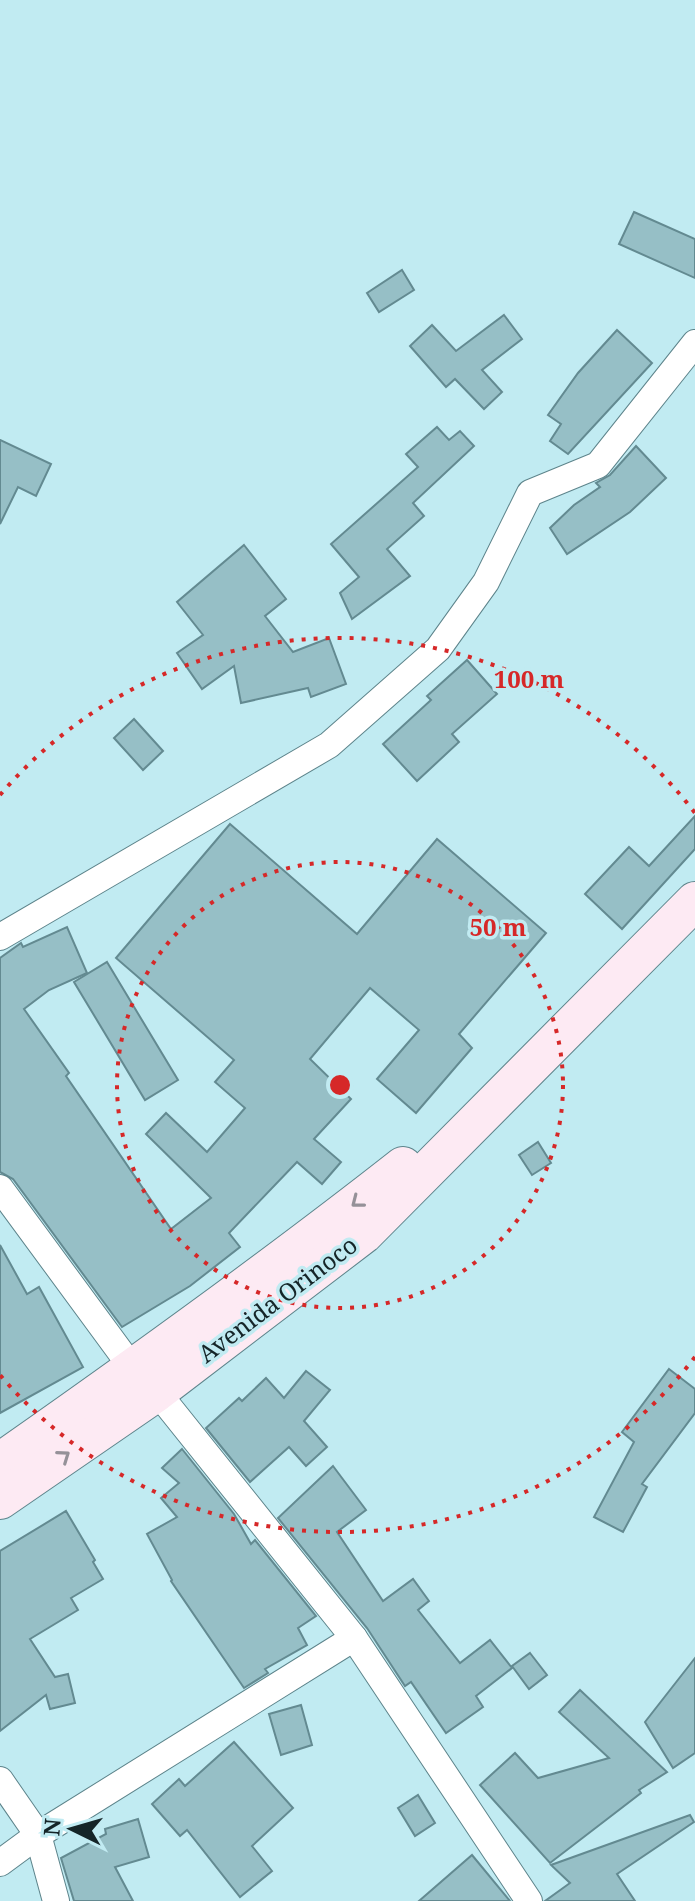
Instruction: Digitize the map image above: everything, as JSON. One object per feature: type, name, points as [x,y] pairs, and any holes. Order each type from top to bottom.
[{"type":"main road","name":"Avenida Orinoco","points":[[0,1462],[145,1381],[364,1234],[695,901]]},
{"type":"main road","name":"Avenida Orinoco","points":[[0,1500],[145,1381]]},
{"type":"street","points":[[0,937],[329,745],[438,649],[486,582],[530,493],[598,465],[695,343]]},
{"type":"street","points":[[0,1188],[145,1381],[354,1638],[529,1901]]},
{"type":"street","points":[[0,1863],[38,1835],[354,1638]]},
{"type":"street","points":[[0,1780],[38,1835],[56,1901]]},
{"type":"building","points":[[634,212],[695,239],[695,278],[619,244]]},
{"type":"building","points":[[402,270],[414,290],[379,312],[367,293]]},
{"type":"building","points":[[504,315],[522,339],[482,370],[502,392],[484,409],[455,379],[446,387],[410,346],[432,325],[456,351]]},
{"type":"building","points":[[617,330],[652,363],[568,454],[550,441],[561,424],[548,415],[578,373]]},
{"type":"building","points":[[437,427],[449,440],[460,431],[474,446],[413,503],[424,516],[387,549],[410,576],[352,619],[340,593],[359,577],[331,544],[418,467],[406,454]]},
{"type":"building","points":[[0,440],[51,464],[36,496],[18,487],[0,524]]},
{"type":"building","points":[[636,446],[666,478],[630,512],[567,554],[550,528],[574,505],[600,487],[596,483],[610,475]]},
{"type":"building","points":[[244,545],[286,599],[265,616],[293,652],[329,638],[346,684],[311,697],[308,688],[241,703],[234,666],[202,689],[177,653],[203,635],[177,602]]},
{"type":"building","points":[[467,660],[497,694],[452,734],[459,742],[417,781],[383,744],[431,700],[427,696]]},
{"type":"building","points":[[134,719],[163,751],[143,770],[114,738]]},
{"type":"building","points":[[695,816],[695,849],[622,929],[585,894],[629,847],[649,866]]},
{"type":"building","points":[[230,824],[357,934],[437,839],[546,933],[459,1034],[472,1048],[416,1113],[377,1079],[419,1030],[370,988],[310,1059],[351,1099],[314,1139],[341,1162],[322,1184],[297,1162],[229,1233],[240,1247],[190,1286],[122,1327],[13,1179],[0,1172],[0,958],[21,943],[23,947],[67,927],[87,973],[49,990],[24,1009],[171,1229],[211,1198],[146,1134],[166,1113],[207,1152],[245,1108],[215,1082],[234,1060],[116,958]]},
{"type":"building","points":[[107,962],[178,1080],[145,1100],[74,982]]},
{"type":"building","points":[[538,1142],[551,1163],[532,1175],[519,1155]]},
{"type":"building","points":[[0,1245],[27,1294],[39,1287],[83,1367],[0,1413]]},
{"type":"building","points":[[669,1369],[695,1389],[695,1413],[642,1484],[647,1487],[623,1532],[594,1517],[634,1442],[622,1432]]},
{"type":"building","points":[[306,1371],[330,1390],[304,1421],[327,1447],[306,1466],[289,1447],[250,1482],[206,1428],[266,1378],[284,1398]]},
{"type":"building","points":[[182,1449],[234,1514],[251,1544],[255,1540],[316,1616],[298,1628],[307,1645],[265,1669],[268,1673],[244,1688],[171,1581],[147,1534],[177,1517],[161,1498],[179,1483],[162,1468]]},
{"type":"building","points":[[333,1466],[366,1510],[337,1532],[383,1601],[413,1579],[429,1601],[418,1610],[460,1663],[490,1640],[512,1668],[476,1696],[483,1707],[446,1733],[411,1682],[405,1686],[367,1628],[278,1518]]},
{"type":"building","points":[[66,1511],[103,1579],[71,1598],[78,1610],[30,1639],[55,1677],[68,1674],[75,1703],[50,1709],[46,1695],[0,1731],[0,1551]]},
{"type":"building","points":[[530,1653],[547,1675],[529,1689],[512,1666]]},
{"type":"building","points":[[695,1658],[695,1753],[673,1768],[645,1722]]},
{"type":"building","points":[[580,1690],[667,1772],[639,1790],[641,1793],[550,1863],[480,1785],[515,1753],[538,1778],[609,1758],[559,1712]]},
{"type":"building","points":[[301,1705],[312,1745],[281,1755],[269,1714]]},
{"type":"building","points":[[234,1742],[293,1808],[252,1846],[272,1871],[240,1897],[187,1830],[180,1836],[152,1804],[179,1779],[185,1786]]},
{"type":"building","points":[[418,1795],[435,1823],[415,1836],[398,1808]]},
{"type":"building","points":[[690,1815],[694,1822],[617,1874],[635,1901],[545,1901],[570,1883],[551,1865]]},
{"type":"building","points":[[138,1819],[149,1857],[115,1867],[133,1901],[74,1901],[61,1858],[106,1834],[105,1829]]},
{"type":"building","points":[[472,1855],[510,1901],[419,1901]]}]
